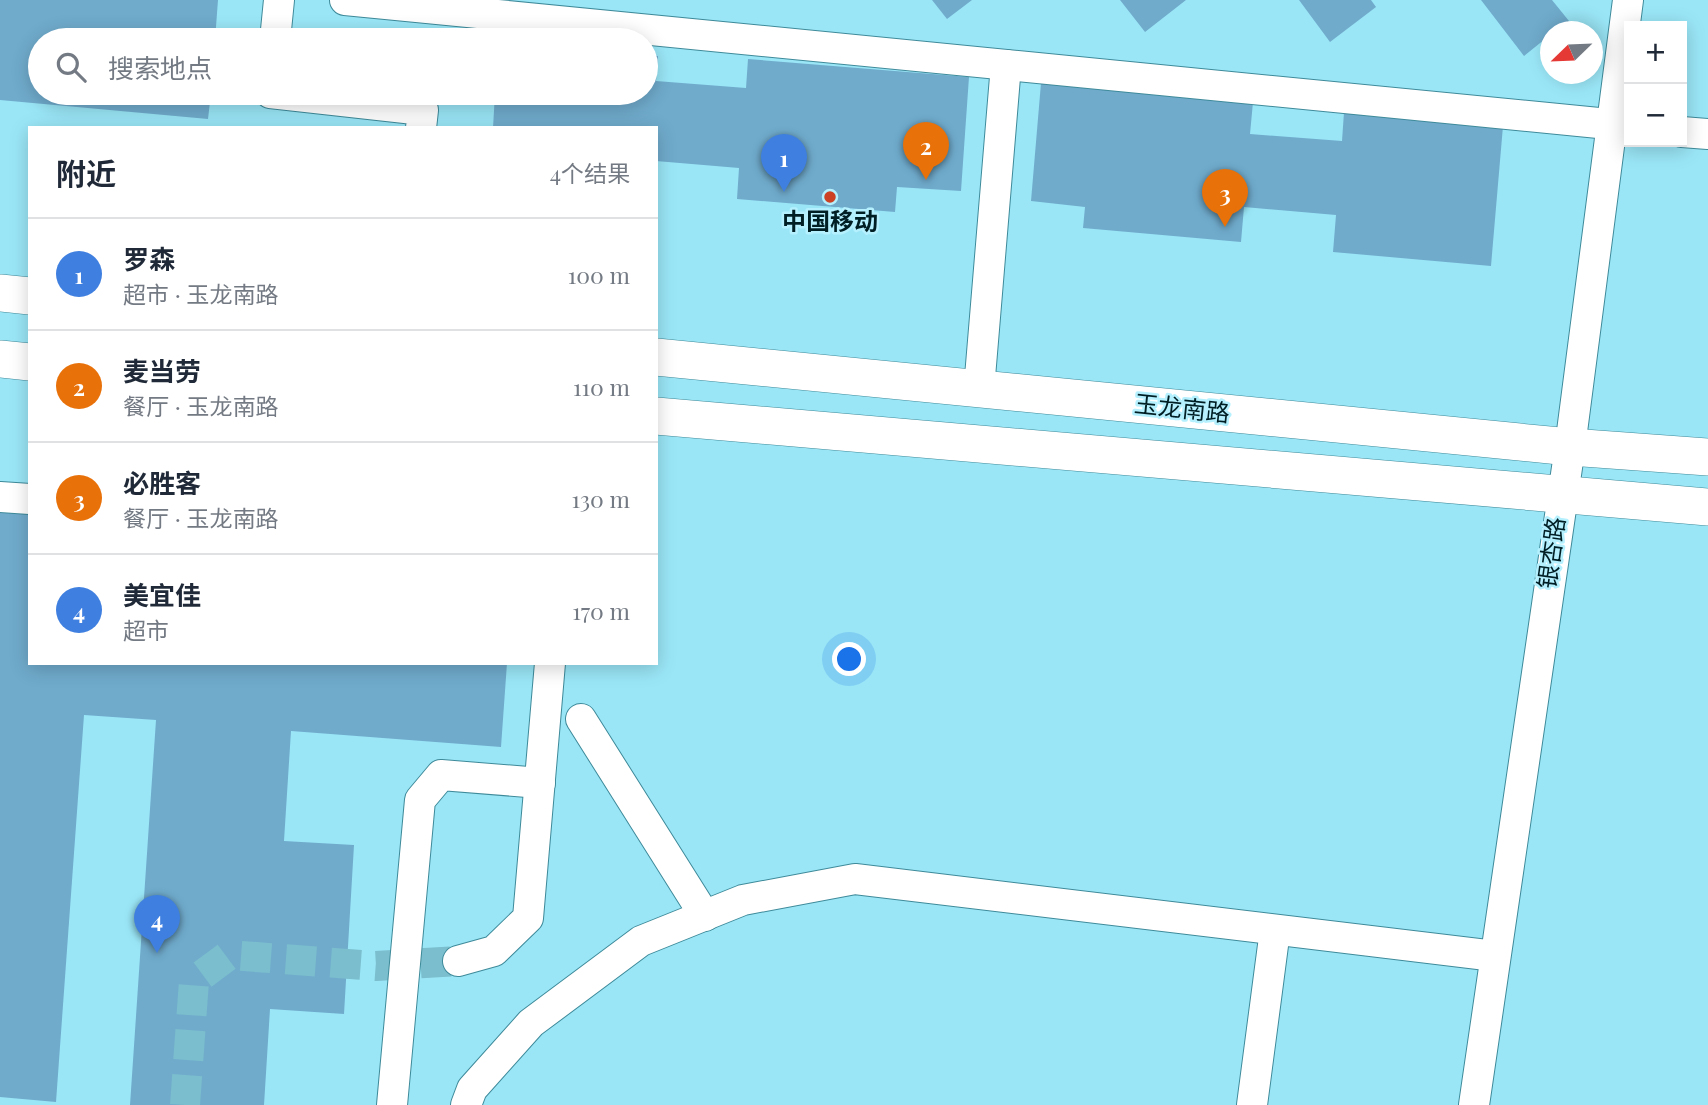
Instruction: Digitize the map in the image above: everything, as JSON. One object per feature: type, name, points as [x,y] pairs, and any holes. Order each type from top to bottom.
[{"type":"main road","points":[[0,293],[28,296]]},
{"type":"main road","name":"玉龙南路","points":[[658,357],[1570,447],[1708,457]]},
{"type":"main road","points":[[0,359],[28,362]]},
{"type":"main road","points":[[658,416],[1708,506]]},
{"type":"street","points":[[276,28],[279,0]]},
{"type":"street","points":[[345,0],[630,28]]},
{"type":"street","name":"银杏路","points":[[1474,1105],[1560,495],[1621,126],[1628,0]]},
{"type":"street","points":[[658,31],[1621,126]]},
{"type":"street","points":[[979,389],[1006,65]]},
{"type":"street","points":[[378,105],[423,110],[421,126]]},
{"type":"street","points":[[1687,132],[1708,134]]},
{"type":"street","points":[[0,497],[28,499]]},
{"type":"street","points":[[458,961],[494,951],[528,918],[550,665]]},
{"type":"street","points":[[581,719],[705,916]]},
{"type":"street","points":[[392,1105],[420,800],[442,775],[540,783]]},
{"type":"street","points":[[466,1105],[472,1089],[531,1023],[641,941],[743,900],[855,879],[1495,957]]},
{"type":"street","points":[[1252,1105],[1275,930]]},
{"type":"building","points":[[0,0],[218,0],[216,28],[28,28],[28,103],[0,100]]},
{"type":"building","points":[[932,0],[972,0],[947,19]]},
{"type":"building","points":[[1120,0],[1186,0],[1145,32]]},
{"type":"building","points":[[1299,0],[1371,0],[1376,7],[1330,42]]},
{"type":"building","points":[[1481,0],[1552,0],[1569,21],[1540,21],[1540,43],[1524,56]]},
{"type":"building","points":[[748,59],[969,77],[961,191],[897,187],[895,212],[737,199],[739,168],[658,161],[658,126],[493,126],[494,105],[658,105],[658,81],[746,88]]},
{"type":"building","points":[[1041,83],[1253,102],[1250,134],[1342,141],[1344,112],[1503,126],[1491,266],[1333,252],[1336,215],[1244,207],[1241,242],[1083,228],[1085,207],[1031,201]]},
{"type":"building","points":[[55,105],[210,105],[208,119]]},
{"type":"building","points":[[0,505],[28,507],[28,665],[507,665],[501,747],[291,731],[284,841],[354,845],[344,1014],[270,1009],[264,1105],[130,1105],[156,720],[84,715],[56,1102],[0,1097]]},
{"type":"tunnel","points":[[185,1105],[194,981],[229,955],[376,966],[458,961]]},
{"type":"place","name":"麦当劳","points":[[926,180]]},
{"type":"place","name":"罗森","points":[[784,192]]},
{"type":"place","name":"中国移动","points":[[830,197]]},
{"type":"place","name":"必胜客","points":[[1225,227]]},
{"type":"place","name":"美宜佳","points":[[157,953]]}]
